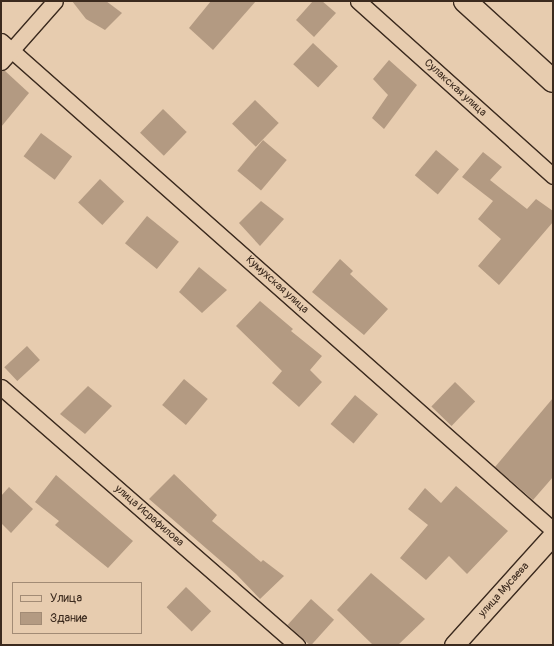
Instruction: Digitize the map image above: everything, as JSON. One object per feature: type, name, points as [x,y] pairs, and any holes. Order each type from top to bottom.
[{"type":"highway","points":[[464,1],[553,81]]},
{"type":"highway","points":[[487,1],[553,61]]},
{"type":"street","points":[[1,62],[6,46],[55,1]]},
{"type":"street","name":"Сулакская улица","points":[[358,1],[553,176]]},
{"type":"street","name":"Кумухская улица","points":[[6,46],[553,530]]},
{"type":"street","name":"улица Исрафилова","points":[[1,387],[297,645]]},
{"type":"street","name":"улица Мусаева","points":[[454,645],[553,535]]},
{"type":"building","points":[[72,1],[106,1],[122,13],[105,30],[86,19]]},
{"type":"building","points":[[211,1],[256,1],[213,50],[189,28]]},
{"type":"building","points":[[313,1],[322,1],[336,13],[314,37],[296,20]]},
{"type":"building","points":[[313,43],[338,66],[318,87],[293,64]]},
{"type":"building","points":[[389,60],[417,85],[384,129],[372,118],[388,95],[373,79]]},
{"type":"building","points":[[4,70],[29,93],[1,127],[1,71]]},
{"type":"building","points":[[255,100],[279,123],[256,147],[232,124]]},
{"type":"building","points":[[163,109],[187,132],[164,156],[140,133]]},
{"type":"building","points":[[41,133],[72,156],[55,180],[24,156]]},
{"type":"building","points":[[263,140],[287,160],[261,191],[237,171]]},
{"type":"building","points":[[436,150],[459,169],[438,195],[415,175]]},
{"type":"building","points":[[483,152],[502,167],[490,180],[527,209],[536,199],[553,211],[553,222],[499,285],[478,266],[501,239],[478,219],[493,201],[462,177]]},
{"type":"building","points":[[100,179],[124,202],[102,225],[78,202]]},
{"type":"building","points":[[261,201],[284,219],[260,246],[239,223]]},
{"type":"building","points":[[147,216],[179,242],[157,269],[125,243]]},
{"type":"building","points":[[340,259],[353,271],[350,274],[388,309],[364,335],[312,292]]},
{"type":"building","points":[[199,267],[227,290],[202,313],[179,292]]},
{"type":"building","points":[[260,301],[293,329],[291,331],[322,356],[310,370],[322,382],[299,407],[272,383],[282,371],[236,326]]},
{"type":"building","points":[[27,346],[40,360],[17,381],[4,367]]},
{"type":"building","points":[[184,379],[208,399],[186,425],[162,405]]},
{"type":"building","points":[[455,382],[475,401],[452,426],[431,406]]},
{"type":"building","points":[[88,386],[112,406],[85,434],[60,414]]},
{"type":"building","points":[[355,395],[378,414],[354,443],[331,424]]},
{"type":"building","points":[[553,398],[553,477],[533,500],[495,467]]},
{"type":"building","points":[[174,474],[217,515],[212,521],[261,562],[263,560],[284,576],[260,599],[236,574],[149,499]]},
{"type":"building","points":[[56,475],[133,541],[108,568],[55,525],[59,521],[35,502]]},
{"type":"building","points":[[456,486],[508,531],[467,574],[449,556],[426,580],[400,558],[428,525],[408,509],[425,488],[441,503]]},
{"type":"building","points":[[9,487],[33,509],[11,533],[1,523],[1,496]]},
{"type":"building","points":[[371,573],[425,619],[398,645],[373,645],[337,610]]},
{"type":"building","points":[[186,587],[211,611],[192,631],[167,607]]},
{"type":"building","points":[[311,599],[334,620],[311,645],[288,625]]}]
